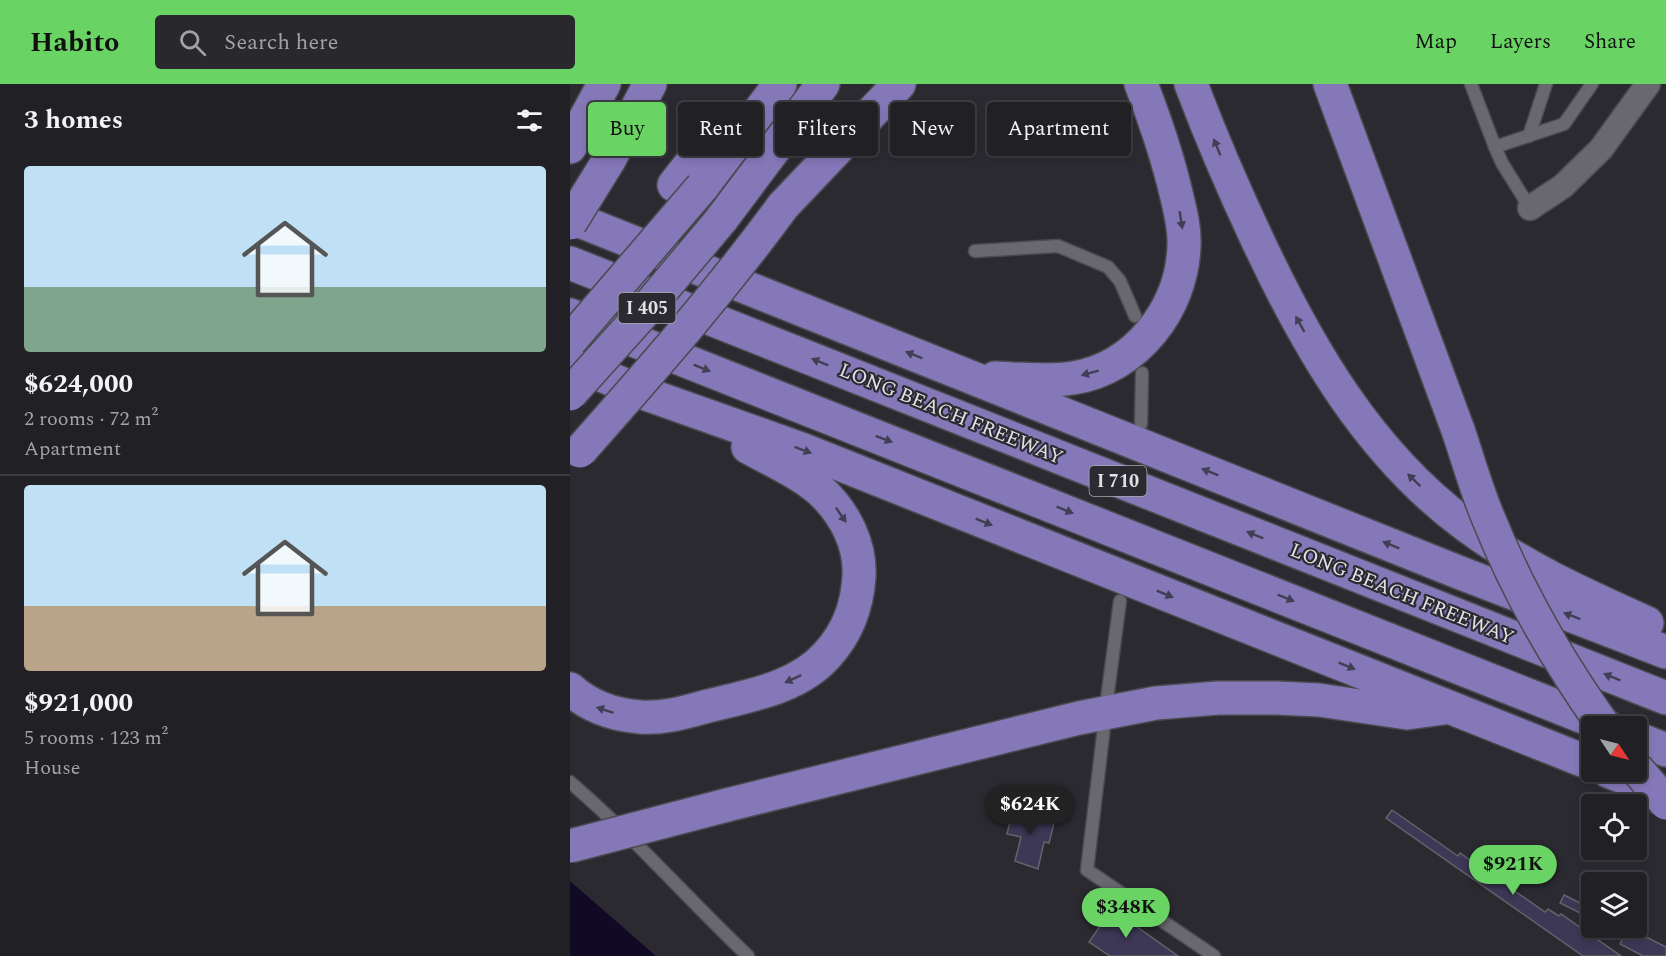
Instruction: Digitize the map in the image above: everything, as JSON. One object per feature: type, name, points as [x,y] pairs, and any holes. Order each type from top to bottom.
[{"type":"highway","points":[[570,147],[604,84]]},
{"type":"highway","points":[[650,84],[576,220],[1458,572],[1666,652]]},
{"type":"highway","name":"I 405","points":[[570,394],[642,314],[700,201],[753,84]]},
{"type":"highway","points":[[570,340],[700,201],[780,84]]},
{"type":"highway","points":[[795,84],[570,362],[649,395],[804,450],[1581,760]]},
{"type":"highway","name":"I 405","points":[[570,308],[700,201],[823,84]]},
{"type":"highway","points":[[573,461],[741,264],[874,84]]},
{"type":"highway","points":[[783,206],[899,84]]},
{"type":"highway","points":[[969,376],[1037,380],[1074,378],[1100,370],[1124,359],[1154,329],[1167,311],[1176,292],[1181,269],[1184,246],[1182,220],[1155,120],[1141,84]]},
{"type":"highway","points":[[1191,84],[1249,222],[1280,287],[1321,363],[1356,414],[1402,469],[1468,527],[1533,568],[1666,631]]},
{"type":"highway","points":[[1330,84],[1458,430],[1487,516],[1537,624],[1571,681],[1597,716]]},
{"type":"highway","name":"LONG BEACH FREEWAY","points":[[570,263],[1666,698]]},
{"type":"highway","name":"I 710","points":[[570,315],[1581,716]]},
{"type":"highway","points":[[570,689],[592,706],[618,714],[642,717],[668,716],[768,691],[804,674],[826,657],[844,634],[852,617],[858,594],[860,566],[853,537],[843,516],[822,492],[799,475],[649,395]]},
{"type":"highway","points":[[570,846],[1078,718],[1156,703],[1218,698],[1277,698],[1319,700],[1407,713],[1451,707]]},
{"type":"highway","points":[[1647,742],[1666,750]]},
{"type":"highway","points":[[1647,781],[1666,803]]},
{"type":"highway","points":[[1636,782],[1666,794]]},
{"type":"street","points":[[1530,208],[1563,186],[1601,149],[1648,84]]},
{"type":"lane","points":[[1471,84],[1502,163],[1530,208]]},
{"type":"lane","points":[[1529,136],[1546,84]]},
{"type":"lane","points":[[1495,147],[1564,124],[1592,84]]},
{"type":"lane","points":[[975,251],[1058,246],[1108,267],[1120,281],[1136,316]]},
{"type":"lane","points":[[1141,424],[1142,374]]},
{"type":"lane","points":[[1107,699],[1120,602]]},
{"type":"lane","points":[[1104,727],[1087,870],[1214,956]]},
{"type":"lane","points":[[570,782],[610,817],[748,956]]},
{"type":"shaded area","points":[[570,881],[656,956],[570,956]]},
{"type":"building","points":[[1013,809],[1055,819],[1049,843],[1044,842],[1038,869],[1015,861],[1021,837],[1007,834]]},
{"type":"building","points":[[1392,810],[1458,856],[1460,853],[1545,912],[1548,909],[1559,916],[1561,914],[1581,928],[1581,938],[1595,938],[1621,956],[1583,956],[1386,818]]},
{"type":"building","points":[[1564,895],[1581,904],[1581,914],[1560,903]]},
{"type":"building","points":[[1112,909],[1178,956],[1110,956],[1089,942]]},
{"type":"building","points":[[1647,937],[1666,947],[1666,956],[1643,956],[1620,944],[1623,938]]}]
